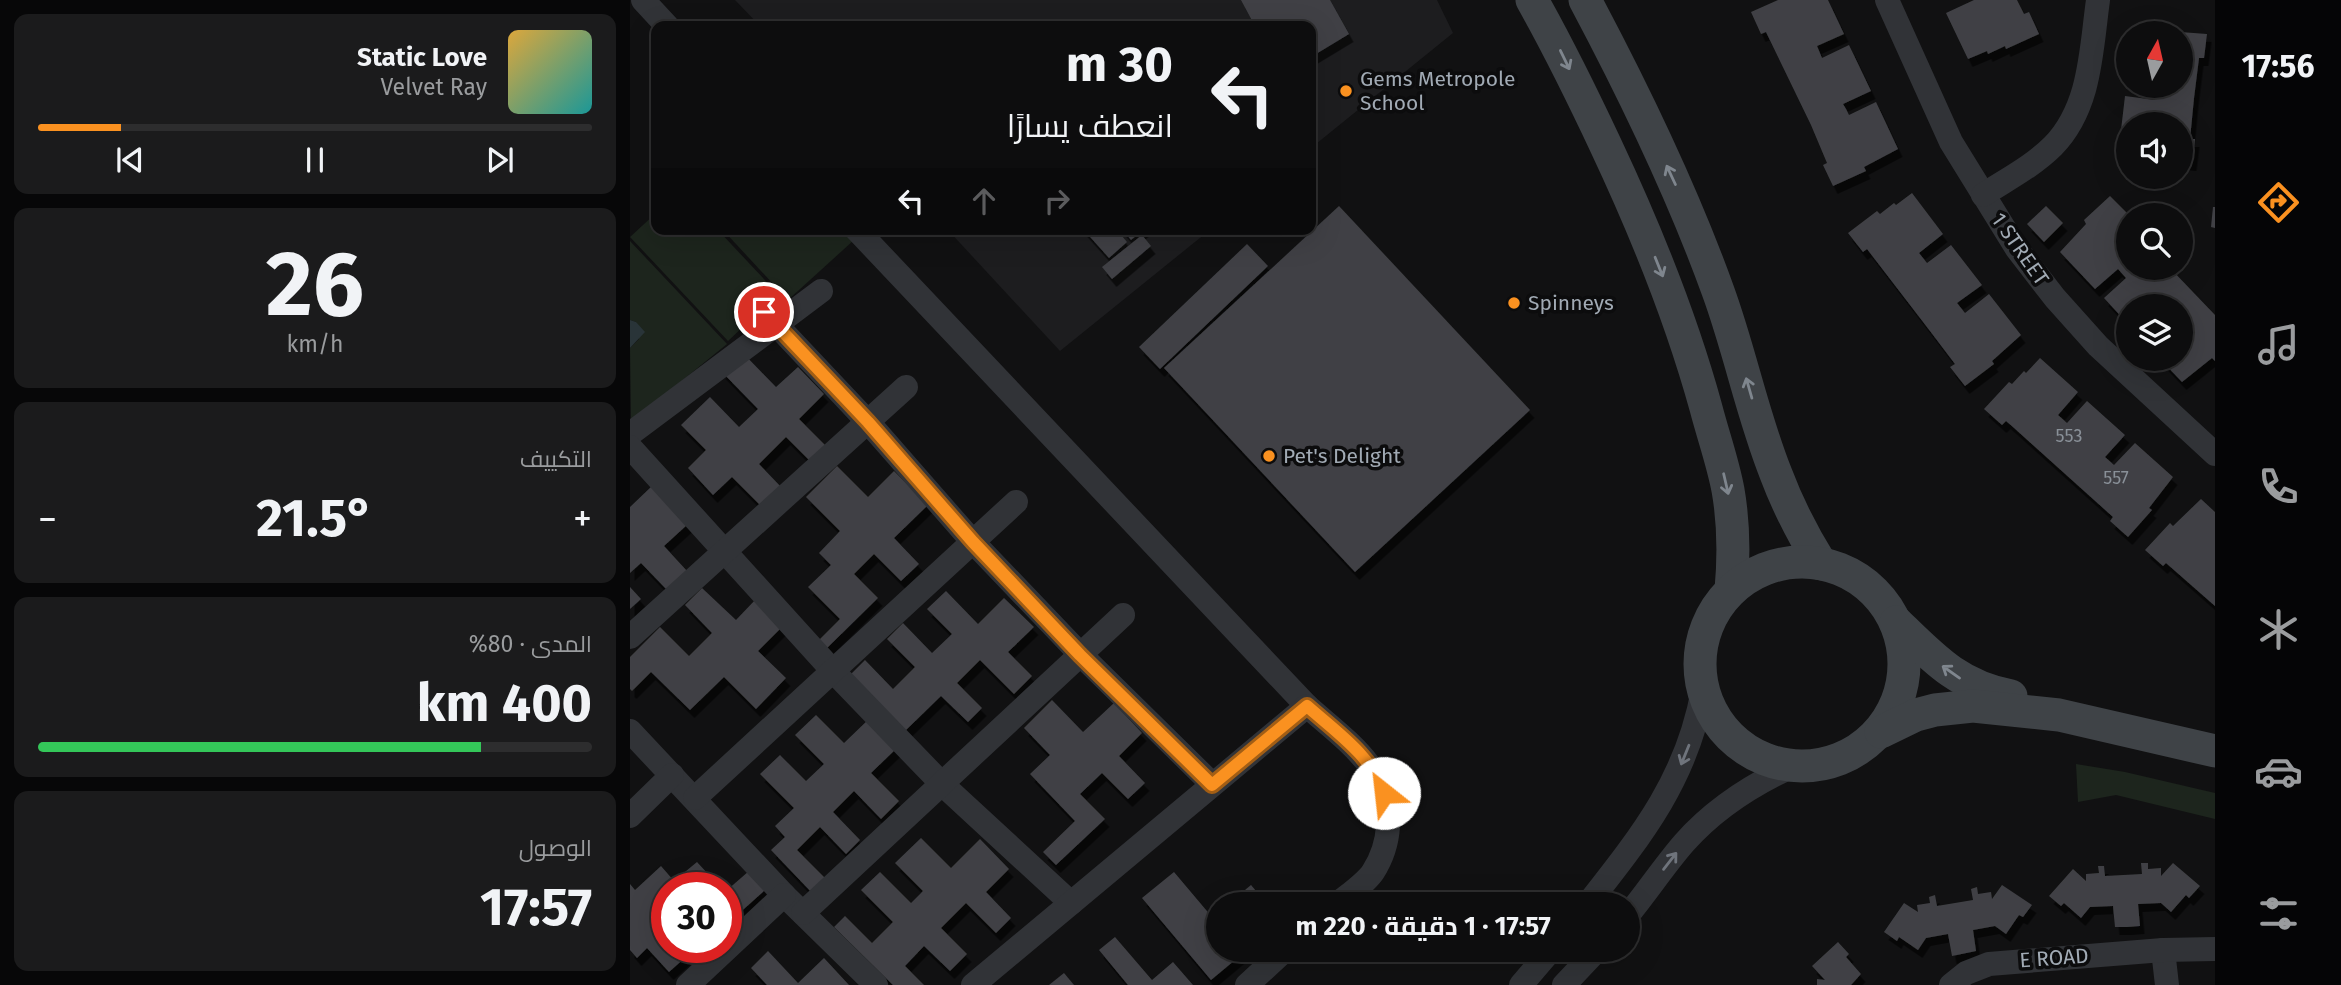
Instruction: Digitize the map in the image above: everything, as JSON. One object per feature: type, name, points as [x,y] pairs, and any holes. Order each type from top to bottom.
[{"type":"street","points":[[643,0],[662,21]]},
{"type":"street","points":[[1532,0],[1560,49],[1643,225],[1673,303],[1699,382],[1727,487],[1733,539],[1731,590]]},
{"type":"street","points":[[1585,0],[1610,46],[1699,239],[1737,348],[1774,471],[1795,519],[1821,564]]},
{"type":"street","name":"1 STREET","points":[[1887,0],[1951,142],[2017,249],[2055,298],[2098,346],[2215,454]]},
{"type":"street","points":[[1983,195],[2036,160],[2054,145],[2068,127],[2086,84],[2098,0]]},
{"type":"street","points":[[862,235],[1307,706],[1357,751],[1379,777],[1390,809],[1387,843],[1372,874],[1351,892]]},
{"type":"street","points":[[630,434],[821,291]]},
{"type":"street","points":[[752,299],[868,422],[973,542],[1080,655],[1212,785]]},
{"type":"street","points":[[630,637],[906,387]]},
{"type":"street","points":[[630,447],[833,671],[942,784],[1071,903]]},
{"type":"street","points":[[695,799],[1016,502]]},
{"type":"street","points":[[1881,732],[1899,698],[1904,678],[1902,640],[1896,622],[1873,590],[1840,569],[1802,562],[1783,564],[1746,579],[1731,590],[1718,605],[1702,640],[1700,660],[1703,690],[1714,716],[1725,731],[1739,745],[1774,763],[1812,766],[1841,759],[1881,732],[1916,715],[1954,707],[1993,707],[2023,713],[2059,715],[2215,751]]},
{"type":"street","points":[[803,913],[1123,615]]},
{"type":"street","points":[[1896,622],[1936,662],[1962,680],[1991,692],[2029,700],[2059,715]]},
{"type":"street","points":[[1596,892],[1668,793],[1690,743],[1703,690]]},
{"type":"street","points":[[973,985],[1307,706]]},
{"type":"street","points":[[630,731],[784,895],[876,985]]},
{"type":"street","points":[[1640,899],[1701,825],[1744,791],[1793,766]]},
{"type":"street","points":[[630,816],[672,775]]},
{"type":"street","points":[[688,985],[784,895]]},
{"type":"street","name":"E ROAD","points":[[1951,985],[1966,974],[1989,964],[2163,950],[2215,949]]},
{"type":"street","points":[[2163,950],[2166,985]]},
{"type":"street","points":[[1247,985],[1272,962]]},
{"type":"street","points":[[1521,985],[1541,962]]},
{"type":"street","points":[[1564,985],[1586,962]]},
{"type":"shaded area","name":"Gems Metropole School","points":[[735,0],[1437,0],[1453,33],[1316,144],[1316,21],[755,21]]},
{"type":"shaded area","points":[[651,218],[651,235],[723,235],[778,294],[728,341],[630,237]]},
{"type":"shaded area","points":[[728,235],[849,235],[854,240],[788,300]]},
{"type":"shaded area","points":[[953,235],[1204,235],[1060,351]]},
{"type":"shaded area","points":[[630,241],[727,344],[631,422],[630,348],[639,339],[636,322],[630,320]]},
{"type":"shaded area","points":[[630,320],[636,322],[645,332],[630,348]]},
{"type":"shaded area","points":[[2076,764],[2125,772],[2215,793],[2215,819],[2116,795],[2078,802]]},
{"type":"building","points":[[1241,0],[1330,0],[1349,34],[1316,54],[1316,21],[1252,21]]},
{"type":"building","points":[[1778,0],[1828,0],[1844,34],[1817,46],[1822,58],[1849,45],[1871,91],[1843,104],[1849,115],[1876,102],[1898,149],[1864,167],[1866,171],[1833,186],[1823,165],[1827,163],[1811,125],[1766,32],[1761,34],[1751,12]]},
{"type":"building","points":[[1974,0],[2017,0],[2024,14],[2029,12],[2039,34],[2006,49],[2005,46],[1968,59],[1946,13]]},
{"type":"building","points":[[2193,33],[2207,34],[2204,58],[2199,58],[2193,112],[2123,112],[2125,98],[2193,98]]},
{"type":"building","points":[[1912,193],[1943,234],[1919,253],[1927,263],[1951,245],[1982,285],[1957,303],[1965,313],[1989,294],[2021,335],[1992,361],[1994,364],[1965,386],[1950,367],[1955,364],[1930,331],[1867,249],[1863,252],[1848,233],[1877,211],[1880,214]]},
{"type":"building","points":[[2110,196],[2117,203],[2116,271],[2095,289],[2060,252],[2086,224],[2084,220]]},
{"type":"building","points":[[1339,206],[1530,410],[1355,572],[1164,368],[1308,235],[1316,235],[1316,227]]},
{"type":"building","points":[[2046,206],[2063,223],[2044,242],[2027,224]]},
{"type":"building","points":[[2215,207],[2215,228],[2211,227]]},
{"type":"building","points":[[1088,235],[1121,235],[1127,242],[1109,258]]},
{"type":"building","points":[[1142,235],[1151,246],[1112,279],[1102,267]]},
{"type":"building","points":[[1247,244],[1268,266],[1160,369],[1139,347]]},
{"type":"building","points":[[2124,280],[2181,280],[2215,315],[2215,361],[2212,358],[2182,382],[2171,371],[2193,371],[2193,294],[2116,294],[2116,311],[2104,298]]},
{"type":"building","points":[[741,351],[776,387],[798,367],[824,394],[799,419],[828,448],[812,463],[786,437],[759,464],[783,489],[763,508],[732,477],[713,495],[688,468],[706,450],[681,425],[710,397],[739,427],[758,409],[721,371]]},
{"type":"building","points":[[2040,358],[2078,392],[2058,415],[2067,423],[2087,401],[2125,435],[2105,457],[2114,465],[2135,443],[2173,477],[2149,508],[2152,510],[2128,537],[2110,521],[2113,517],[2013,427],[2006,421],[2002,425],[1984,409],[2009,382],[2012,384]]},
{"type":"building","points":[[837,466],[868,497],[894,471],[928,505],[894,538],[919,564],[901,581],[874,554],[854,574],[878,598],[826,649],[818,641],[840,619],[808,587],[831,565],[819,553],[840,531],[806,497]]},
{"type":"building","points":[[652,486],[688,524],[664,546],[688,572],[668,591],[641,563],[630,573],[630,507]]},
{"type":"building","points":[[2201,499],[2215,512],[2215,606],[2166,563],[2163,566],[2145,550],[2170,523],[2173,526]]},
{"type":"building","points":[[630,587],[641,599],[630,609]]},
{"type":"building","points":[[702,588],[736,620],[756,599],[783,626],[758,651],[786,678],[756,709],[724,677],[690,710],[651,672],[632,691],[630,689],[630,657],[660,627],[689,656],[712,633],[685,605]]},
{"type":"building","points":[[946,591],[978,624],[1004,598],[1034,627],[1008,652],[1032,676],[1014,694],[980,660],[957,683],[982,708],[968,722],[941,696],[905,731],[850,675],[865,660],[893,689],[915,667],[887,639],[903,623],[932,653],[952,634],[927,609]]},
{"type":"building","points":[[1052,700],[1083,732],[1114,703],[1142,733],[1119,756],[1145,783],[1128,799],[1102,773],[1080,794],[1105,819],[1056,865],[1043,852],[1075,821],[1030,774],[1050,755],[1024,728]]},
{"type":"building","points":[[816,715],[844,743],[870,718],[898,747],[871,773],[899,801],[881,819],[854,791],[833,812],[860,840],[846,854],[820,827],[797,850],[829,882],[815,896],[771,850],[785,837],[775,826],[794,808],[760,774],[780,755],[806,781],[824,764],[795,735]]},
{"type":"building","points":[[921,838],[951,868],[980,839],[1009,869],[986,892],[1011,918],[996,933],[966,903],[941,928],[967,954],[950,971],[924,946],[905,966],[924,985],[893,985],[834,927],[845,916],[872,943],[893,922],[861,890],[880,872],[911,903],[923,891],[895,863]]},
{"type":"building","points":[[697,862],[706,872],[685,872]]},
{"type":"building","points":[[2141,863],[2148,863],[2148,869],[2161,868],[2161,876],[2173,863],[2200,886],[2189,898],[2186,895],[2171,912],[2161,903],[2138,904],[2140,926],[2127,927],[2115,927],[2113,906],[2090,907],[2081,918],[2064,903],[2061,906],[2049,896],[2073,869],[2086,881],[2086,874],[2099,873],[2098,866],[2104,866],[2105,876],[2142,874]]},
{"type":"building","points":[[661,866],[666,872],[654,872]]},
{"type":"building","points":[[749,871],[765,890],[742,911],[742,877]]},
{"type":"building","points":[[1174,872],[1206,910],[1206,962],[1233,962],[1211,980],[1142,898]]},
{"type":"building","points":[[651,875],[651,952],[647,948],[637,958],[630,950],[630,884],[635,890]]},
{"type":"building","points":[[1251,885],[1257,892],[1243,892]]},
{"type":"building","points":[[2002,885],[2032,905],[2023,917],[2019,915],[2006,934],[1995,926],[1973,930],[1976,951],[1952,956],[1948,934],[1926,938],[1918,950],[1899,937],[1897,941],[1884,932],[1904,903],[1918,912],[1917,905],[1930,903],[1929,897],[1935,895],[1937,906],[1973,900],[1971,889],[1977,887],[1978,894],[1991,892],[1992,899]]},
{"type":"building","points":[[1115,937],[1152,980],[1173,962],[1193,985],[1128,985],[1099,950]]},
{"type":"building","points":[[1838,942],[1849,954],[1846,957],[1861,974],[1851,985],[1817,985],[1817,979],[1825,980],[1812,966]]},
{"type":"building","points":[[768,951],[798,983],[824,958],[849,985],[767,985],[751,968]]},
{"type":"building","points":[[661,963],[679,963],[669,972]]},
{"type":"building","points":[[1064,973],[1074,985],[1049,985]]},
{"type":"place","name":"Gems Metropole School","points":[[1346,91]]},
{"type":"place","name":"Spinneys","points":[[1514,303]]},
{"type":"place","name":"Pet's Delight","points":[[1269,456]]},
{"type":"route","points":[[764,312],[868,422],[973,542],[1080,655],[1212,785],[1307,706],[1357,751],[1379,777],[1384,793]]}]
